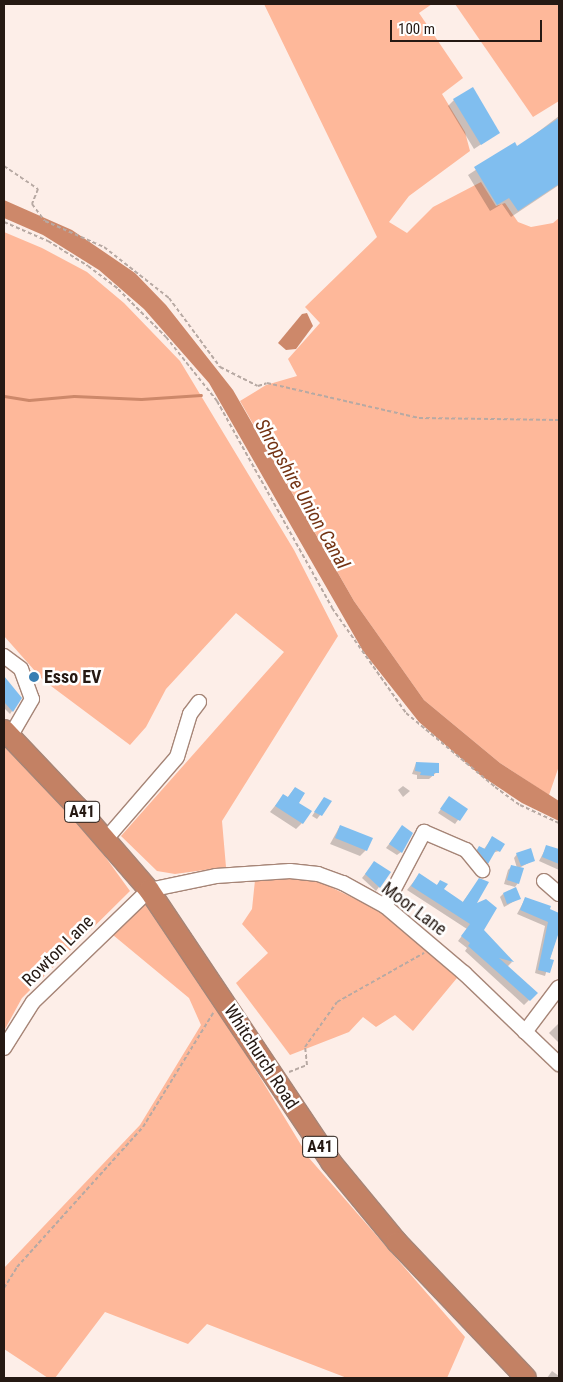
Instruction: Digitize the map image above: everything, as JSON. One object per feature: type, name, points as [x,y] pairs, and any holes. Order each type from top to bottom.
[{"type":"highway","name":"Whitchurch Road","points":[[7,733],[106,839],[149,890],[331,1162],[391,1235],[526,1378]]},
{"type":"street","points":[[4,656],[21,669],[32,699],[7,733]]},
{"type":"street","points":[[106,839],[177,757],[190,714],[198,702]]},
{"type":"street","points":[[385,906],[424,832],[452,841],[466,850],[482,870]]},
{"type":"street","name":"Moor Lane","points":[[149,890],[216,876],[290,871],[318,874],[343,883],[385,906],[434,947],[559,1064]]},
{"type":"street","points":[[544,881],[559,894]]},
{"type":"street","name":"Rowton Lane","points":[[4,1048],[33,1002],[149,890]]},
{"type":"street","points":[[525,1032],[559,987]]},
{"type":"path","points":[[4,166],[38,189],[32,204],[45,221],[104,247],[169,298],[220,367],[258,386],[267,383],[419,418],[559,420]]},
{"type":"path","points":[[4,222],[48,241],[88,266],[118,289],[166,337],[217,401],[332,608],[406,713],[487,781],[520,804],[559,822]]},
{"type":"path","points":[[274,1078],[307,1065],[305,1047],[337,1002],[434,947]]},
{"type":"path","points":[[4,1288],[16,1267],[143,1127],[222,998]]},
{"type":"shaded area","points":[[264,4],[432,4],[419,13],[463,78],[442,94],[465,132],[470,151],[409,196],[389,222],[407,233],[433,207],[481,182],[496,206],[505,203],[518,222],[531,227],[553,223],[559,218],[559,766],[549,795],[500,763],[424,700],[354,601],[240,401],[266,385],[297,376],[288,359],[320,323],[305,307],[377,237]]},
{"type":"shaded area","points":[[455,4],[559,4],[559,101],[533,117]]},
{"type":"shaded area","points":[[4,200],[72,230],[135,273],[166,305],[233,390],[354,601],[424,700],[500,763],[559,801],[559,821],[522,803],[480,775],[419,722],[363,651],[209,383],[144,309],[99,270],[43,235],[4,218]]},
{"type":"shaded area","points":[[4,232],[42,248],[87,272],[124,303],[180,361],[294,550],[338,636],[222,821],[226,867],[175,874],[157,871],[121,836],[284,652],[236,613],[166,689],[146,727],[130,745],[43,680],[4,636]]},
{"type":"shaded area","points":[[307,313],[313,326],[296,349],[286,350],[278,343],[302,314]]},
{"type":"shaded area","points":[[4,742],[75,815],[130,891],[22,998],[4,1031]]},
{"type":"shaded area","points":[[312,878],[378,910],[408,932],[457,978],[413,1031],[395,1015],[376,1027],[363,1017],[349,1032],[290,1055],[236,983],[268,953],[242,924],[252,909],[255,880]]},
{"type":"shaded area","points":[[146,903],[215,1003],[309,1158],[465,1337],[447,1378],[347,1378],[207,1324],[188,1344],[105,1312],[55,1378],[48,1378],[4,1349],[4,1268],[140,1125],[201,1025],[189,998],[113,935]]},
{"type":"building","points":[[473,87],[500,133],[481,145],[453,99]]},
{"type":"building","points":[[559,118],[559,184],[518,211],[509,198],[497,205],[474,167],[515,142],[517,146]]},
{"type":"building","points":[[4,676],[22,698],[13,712],[4,702]]},
{"type":"building","points":[[416,762],[439,763],[439,773],[434,773],[434,776],[420,775],[421,772],[415,771]]},
{"type":"building","points":[[295,787],[305,793],[299,803],[312,811],[303,824],[275,806],[283,794],[288,797]]},
{"type":"building","points":[[449,796],[468,809],[460,821],[440,809]]},
{"type":"building","points":[[324,797],[332,801],[322,816],[314,812]]},
{"type":"building","points":[[340,825],[373,838],[367,851],[335,838]]},
{"type":"building","points":[[402,825],[413,833],[402,853],[389,844]]},
{"type":"building","points":[[492,836],[505,844],[500,852],[496,850],[488,864],[477,850],[479,846],[485,849]]},
{"type":"building","points":[[546,845],[559,849],[559,864],[542,857]]},
{"type":"building","points":[[531,848],[535,861],[521,866],[516,853]]},
{"type":"building","points":[[374,861],[391,872],[380,888],[365,874]]},
{"type":"building","points":[[511,865],[524,868],[519,884],[507,880]]},
{"type":"building","points":[[419,873],[437,885],[440,880],[448,884],[444,889],[463,902],[479,878],[489,882],[477,903],[486,899],[497,908],[484,930],[514,962],[499,958],[538,993],[530,1001],[468,946],[470,943],[461,936],[470,924],[411,886]]},
{"type":"building","points":[[516,887],[521,899],[507,904],[503,893]]},
{"type":"building","points":[[525,897],[551,906],[550,909],[559,913],[559,932],[550,959],[554,960],[550,973],[538,970],[548,922],[520,910]]},
{"type":"waterway","points":[[4,396],[29,400],[74,396],[141,399],[201,395]]},
{"type":"place","name":"Esso EV","points":[[34,677]]},
{"type":"water label","name":"Shropshire Union Canal","points":[[302,494]]}]
